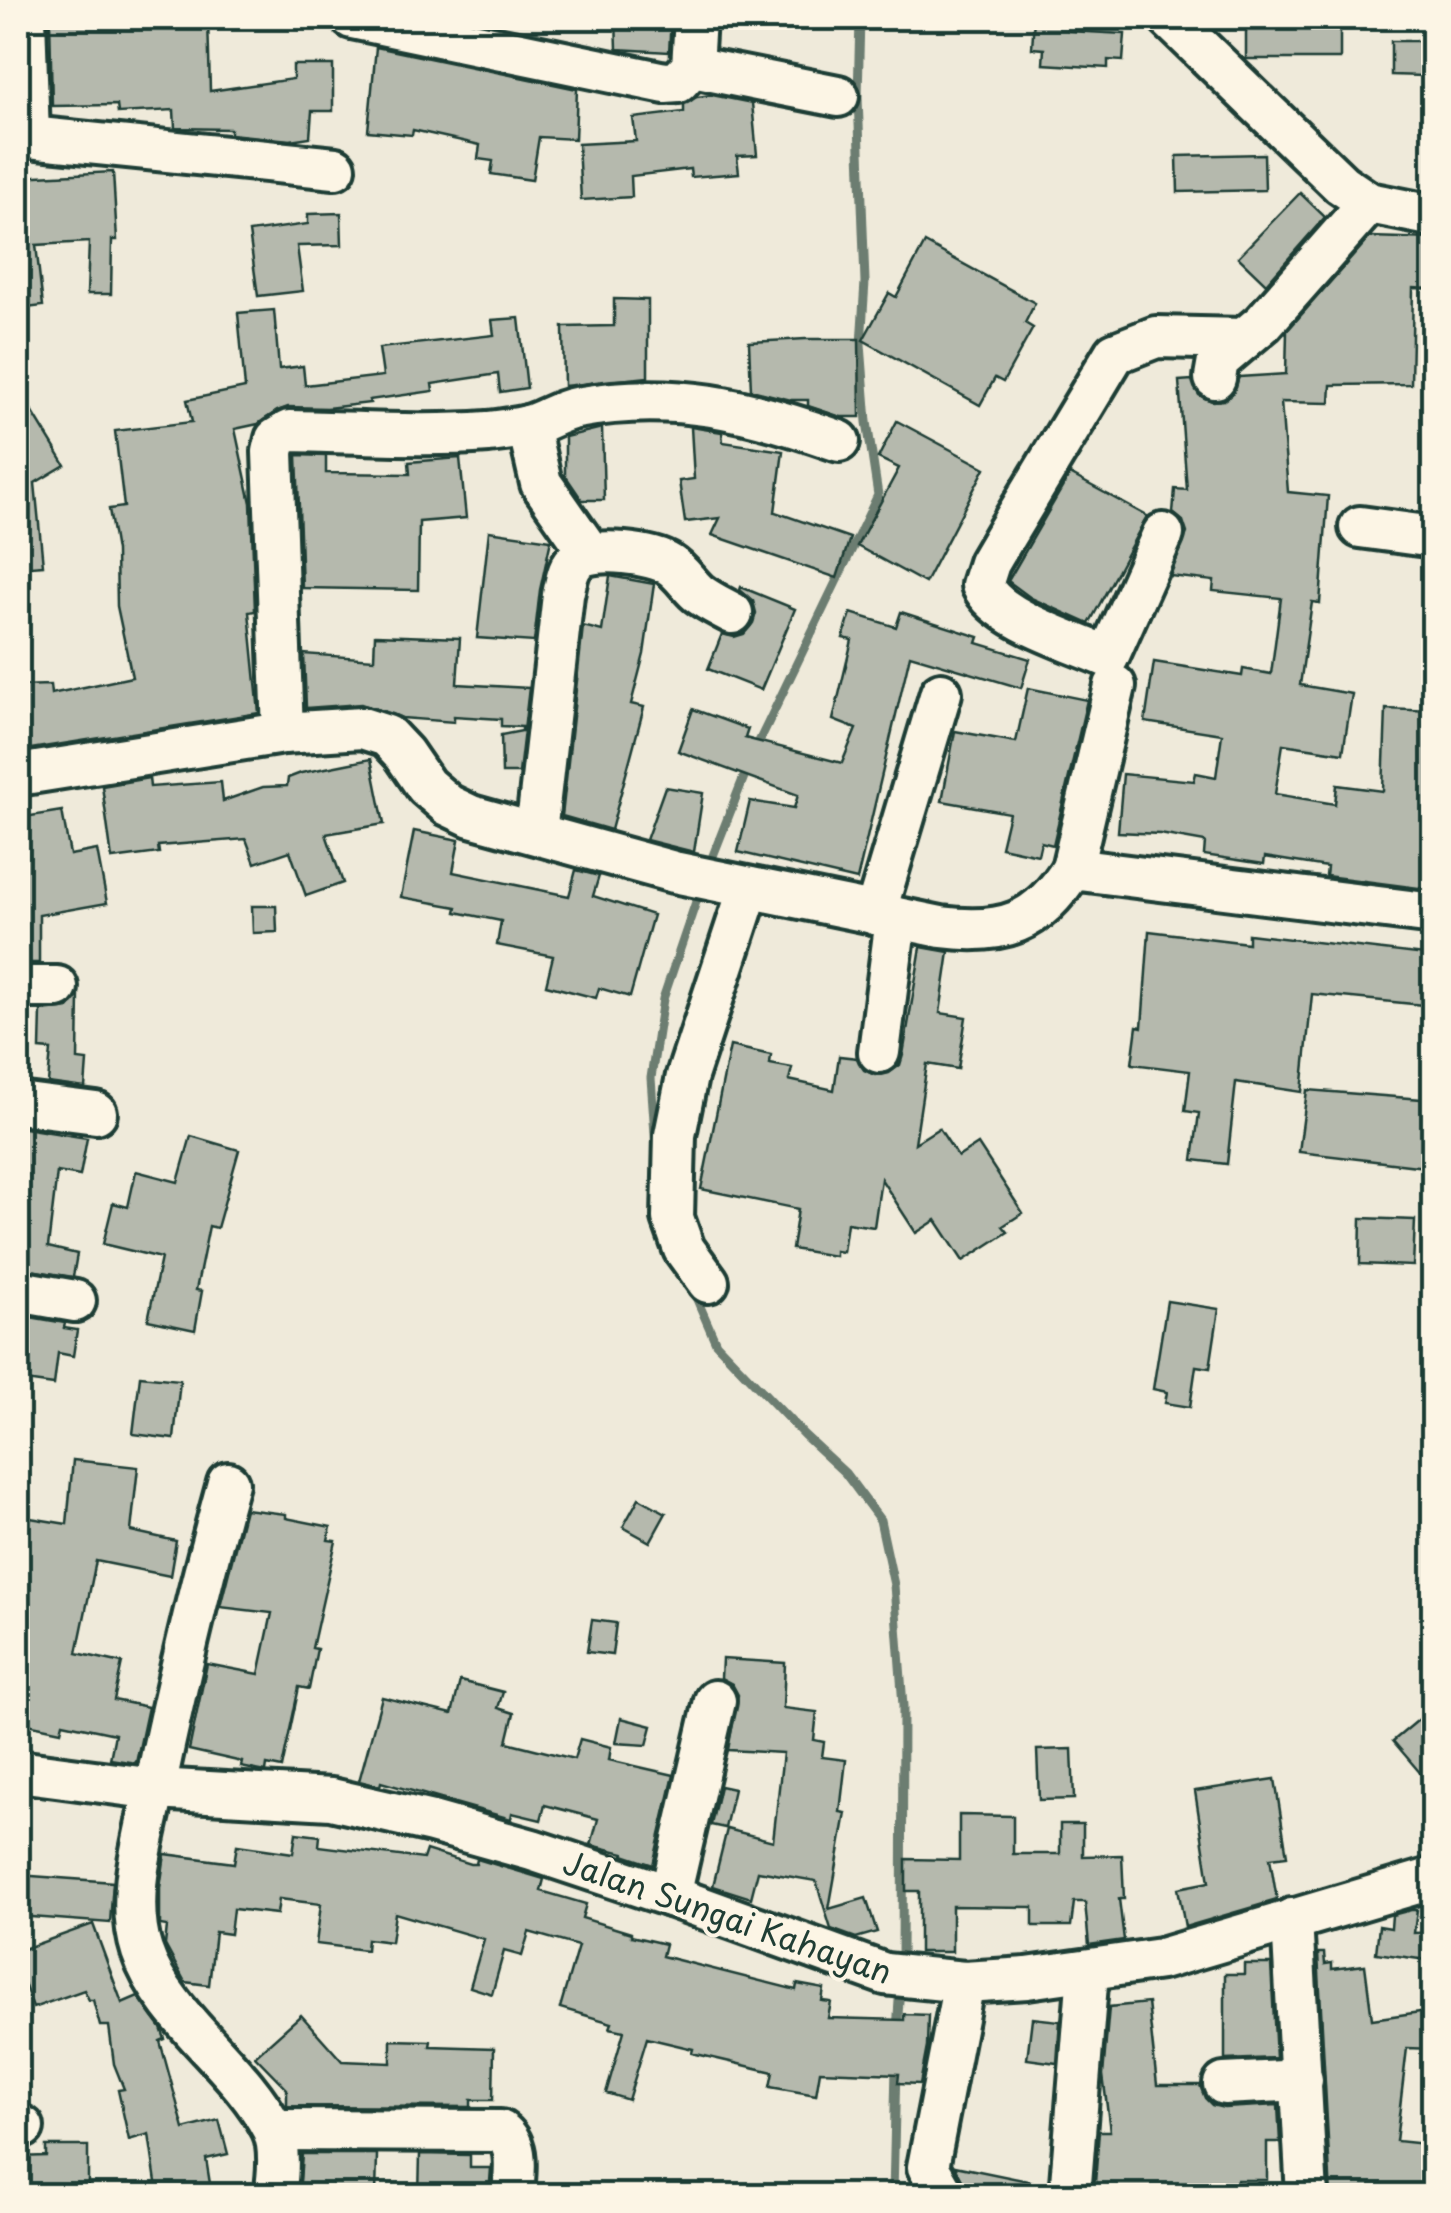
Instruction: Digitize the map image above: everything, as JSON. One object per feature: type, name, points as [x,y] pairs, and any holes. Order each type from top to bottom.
[{"type":"street","points":[[25,18],[23,137],[335,168]]},
{"type":"street","points":[[352,18],[665,82],[678,82],[692,67],[695,18]]},
{"type":"street","points":[[1169,18],[1341,184],[1370,203],[1434,216]]},
{"type":"street","points":[[692,67],[838,96]]},
{"type":"street","points":[[1215,378],[1218,362],[1262,323],[1370,203]]},
{"type":"street","points":[[1164,534],[1108,657],[1012,615],[988,598],[982,585],[1006,534],[1115,354],[1156,337],[1244,339]]},
{"type":"street","points":[[283,733],[273,452],[276,439],[288,432],[450,433],[528,426],[575,408],[672,401],[720,404],[839,440]]},
{"type":"street","points":[[528,426],[541,483],[590,553]]},
{"type":"street","points":[[1360,527],[1434,537]]},
{"type":"street","points":[[536,833],[563,595],[576,560],[590,553],[621,552],[662,561],[674,567],[698,593],[732,613]]},
{"type":"street","points":[[18,775],[283,733],[362,728],[387,736],[426,786],[448,805],[471,816],[734,886],[980,932],[1022,921],[1058,891],[1072,870],[1115,686]]},
{"type":"street","points":[[880,1052],[886,916],[941,693]]},
{"type":"street","points":[[1072,870],[1434,914]]},
{"type":"street","points":[[708,1282],[684,1249],[673,1218],[675,1135],[734,886]]},
{"type":"street","points":[[18,1103],[96,1112]]},
{"type":"street","points":[[18,1291],[75,1301]]},
{"type":"street","points":[[228,1483],[188,1626],[137,1877],[136,1920],[142,1950],[157,1982],[274,2130],[276,2196]]},
{"type":"street","points":[[670,1896],[715,1701]]},
{"type":"street","name":"Jalan Sungai Kahayan","points":[[18,1770],[155,1789],[331,1799],[532,1850],[885,1974],[946,1980],[1088,1971],[1161,1959],[1434,1878]]},
{"type":"street","points":[[1292,1919],[1307,2196]]},
{"type":"street","points":[[1070,2196],[1088,1971]]},
{"type":"street","points":[[945,2196],[928,2168],[946,1980]]},
{"type":"street","points":[[1224,2084],[1302,2080]]},
{"type":"street","points":[[274,2130],[500,2131],[515,2148],[513,2196]]},
{"type":"building","points":[[50,18],[208,18],[210,91],[293,79],[293,65],[333,65],[333,111],[312,111],[310,137],[290,140],[230,134],[230,129],[175,128],[174,110],[118,113],[117,105],[52,106]]},
{"type":"building","points":[[616,18],[671,18],[669,52],[617,49]]},
{"type":"building","points":[[1034,18],[1070,18],[1069,31],[1125,34],[1123,61],[1108,60],[1108,68],[1043,64],[1044,49],[1032,48]]},
{"type":"building","points":[[1246,18],[1340,18],[1340,59],[1246,59]]},
{"type":"building","points":[[1391,41],[1422,41],[1423,76],[1391,75]]},
{"type":"building","points":[[376,47],[577,89],[575,139],[539,137],[532,180],[491,174],[493,161],[478,159],[480,145],[413,130],[412,135],[368,131]]},
{"type":"building","points":[[712,95],[752,103],[757,155],[737,156],[739,173],[691,177],[690,169],[631,176],[632,197],[581,200],[578,144],[636,141],[633,118],[684,112],[684,104]]},
{"type":"building","points":[[1264,154],[1265,190],[1178,192],[1177,156]]},
{"type":"building","points":[[113,172],[117,240],[112,240],[111,294],[87,294],[89,242],[36,245],[43,306],[18,309],[18,177]]},
{"type":"building","points":[[1300,193],[1325,217],[1266,284],[1238,257]]},
{"type":"building","points":[[341,213],[342,245],[297,246],[303,291],[258,296],[249,232],[308,224],[308,214]]},
{"type":"building","points":[[1370,237],[1434,239],[1434,289],[1413,288],[1411,384],[1331,385],[1330,403],[1281,402],[1288,492],[1328,496],[1320,603],[1312,602],[1300,685],[1352,694],[1343,753],[1283,744],[1275,794],[1335,804],[1337,785],[1383,791],[1386,709],[1434,711],[1434,890],[1326,876],[1327,867],[1265,857],[1264,864],[1204,855],[1205,842],[1118,832],[1123,774],[1194,781],[1196,773],[1216,777],[1222,734],[1145,722],[1154,662],[1242,676],[1243,669],[1271,674],[1281,598],[1213,591],[1214,581],[1170,576],[1187,533],[1183,521],[1173,513],[1175,489],[1187,490],[1179,381],[1192,380],[1199,395],[1212,401],[1224,400],[1232,394],[1239,377],[1286,374],[1287,331]]},
{"type":"building","points":[[925,243],[1035,303],[1025,323],[1033,328],[1003,382],[995,378],[980,405],[863,340],[889,293],[896,297]]},
{"type":"building","points":[[614,299],[648,300],[648,377],[564,386],[563,327],[614,326]]},
{"type":"building","points":[[274,310],[279,369],[303,366],[305,385],[383,376],[379,348],[494,335],[492,320],[519,318],[527,388],[500,392],[498,374],[432,384],[433,391],[369,400],[370,403],[288,407],[258,424],[235,429],[251,503],[255,611],[249,612],[259,713],[18,751],[18,686],[50,685],[51,694],[132,677],[117,606],[116,551],[109,509],[124,507],[115,431],[192,422],[187,400],[245,388],[238,313]]},
{"type":"building","points":[[859,339],[860,417],[841,417],[808,406],[808,400],[751,390],[749,342]]},
{"type":"building","points":[[18,388],[65,465],[35,483],[43,565],[18,567]]},
{"type":"building","points":[[897,421],[985,468],[925,583],[857,546],[899,468],[878,458]]},
{"type":"building","points":[[691,427],[722,432],[723,442],[783,451],[775,512],[850,538],[837,578],[712,535],[720,518],[685,522],[679,481],[694,479]]},
{"type":"building","points":[[602,428],[604,500],[582,500],[565,475],[565,437]]},
{"type":"building","points":[[297,455],[326,456],[326,473],[410,474],[409,462],[460,458],[466,518],[419,522],[418,590],[302,588]]},
{"type":"building","points":[[1070,474],[1147,516],[1089,624],[1031,598],[1008,581]]},
{"type":"building","points":[[489,531],[551,540],[534,642],[477,638]]},
{"type":"building","points":[[610,576],[654,584],[644,654],[631,704],[644,707],[611,830],[562,816],[583,626],[602,631]]},
{"type":"building","points":[[741,587],[795,609],[761,690],[708,669],[722,634],[744,634],[753,623],[753,601]]},
{"type":"building","points":[[901,612],[979,637],[977,643],[1030,659],[1021,688],[910,655],[857,880],[738,852],[750,801],[794,808],[798,795],[678,751],[693,709],[748,729],[745,738],[842,763],[856,729],[833,720],[852,640],[843,638],[851,613],[896,627]]},
{"type":"building","points":[[375,635],[460,638],[457,684],[529,688],[519,773],[502,773],[501,735],[522,731],[522,727],[501,726],[501,719],[454,716],[454,722],[402,718],[361,704],[306,708],[304,654],[374,659]]},
{"type":"building","points":[[1028,688],[1087,700],[1053,845],[1041,842],[1038,855],[1001,847],[1009,813],[942,801],[955,731],[1016,742]]},
{"type":"building","points":[[371,759],[384,824],[326,834],[343,883],[306,896],[290,851],[255,863],[246,839],[158,846],[159,853],[112,859],[102,786],[149,778],[150,787],[221,782],[223,801],[263,787],[287,786],[288,778],[301,773]]},
{"type":"building","points":[[665,787],[703,793],[694,852],[646,840]]},
{"type":"building","points":[[62,811],[70,855],[97,850],[107,903],[39,915],[39,963],[18,963],[18,818]]},
{"type":"building","points":[[414,831],[459,840],[453,872],[569,896],[576,870],[599,876],[593,896],[653,915],[630,997],[599,988],[596,998],[546,985],[553,956],[497,945],[501,921],[456,912],[457,907],[401,897]]},
{"type":"building","points":[[252,906],[276,906],[277,932],[253,933]]},
{"type":"building","points":[[1149,931],[1248,943],[1248,934],[1434,956],[1434,1006],[1312,994],[1302,1092],[1236,1082],[1227,1164],[1193,1160],[1199,1113],[1185,1111],[1190,1071],[1132,1064],[1137,1026],[1142,1027]]},
{"type":"building","points":[[921,947],[949,952],[940,1013],[966,1017],[958,1069],[927,1064],[915,1143],[939,1128],[958,1157],[978,1144],[1023,1213],[1003,1226],[1008,1232],[963,1261],[936,1220],[916,1233],[881,1179],[874,1227],[847,1223],[843,1252],[835,1251],[835,1256],[792,1249],[798,1209],[701,1189],[730,1046],[771,1055],[770,1064],[792,1068],[789,1080],[834,1090],[839,1056],[857,1058],[864,1070],[875,1075],[889,1073],[900,1065],[903,1055]]},
{"type":"building","points":[[79,994],[78,1060],[87,1061],[85,1088],[48,1083],[51,1050],[40,1049],[41,1011],[68,1008]]},
{"type":"building","points":[[1307,1090],[1434,1100],[1434,1168],[1299,1152]]},
{"type":"building","points":[[18,1127],[87,1138],[80,1176],[57,1172],[48,1247],[77,1254],[73,1277],[18,1268]]},
{"type":"building","points":[[191,1136],[239,1150],[217,1228],[209,1226],[196,1290],[202,1291],[195,1330],[148,1320],[161,1258],[103,1244],[113,1203],[128,1207],[136,1171],[178,1182]]},
{"type":"building","points":[[1361,1218],[1415,1220],[1413,1266],[1360,1264]]},
{"type":"building","points":[[1167,1301],[1219,1309],[1210,1368],[1196,1366],[1190,1407],[1165,1403],[1167,1392],[1153,1389]]},
{"type":"building","points":[[18,1315],[65,1323],[64,1328],[77,1330],[73,1356],[58,1353],[54,1385],[18,1380]]},
{"type":"building","points":[[140,1376],[180,1380],[174,1439],[133,1434]]},
{"type":"building","points":[[73,1460],[138,1467],[131,1531],[176,1541],[170,1576],[96,1561],[77,1653],[122,1663],[114,1700],[148,1707],[136,1763],[110,1759],[115,1734],[63,1723],[61,1731],[18,1722],[18,1516],[67,1524]]},
{"type":"building","points":[[639,1498],[666,1513],[650,1542],[623,1527]]},
{"type":"building","points":[[245,1509],[286,1514],[286,1518],[331,1527],[328,1540],[336,1541],[312,1648],[317,1649],[309,1689],[299,1687],[282,1768],[267,1765],[266,1772],[241,1767],[242,1762],[189,1750],[207,1664],[259,1674],[272,1613],[220,1607]]},
{"type":"building","points":[[592,1620],[616,1623],[612,1655],[587,1652]]},
{"type":"building","points":[[722,1659],[785,1663],[783,1708],[817,1712],[814,1740],[824,1742],[822,1757],[846,1760],[840,1812],[846,1813],[829,1909],[866,1898],[877,1932],[856,1938],[831,1929],[816,1881],[758,1871],[751,1898],[713,1886],[727,1829],[773,1841],[783,1753],[728,1750],[738,1695],[732,1684],[721,1678]]},
{"type":"building","points":[[460,1681],[503,1692],[498,1708],[514,1713],[507,1742],[574,1759],[580,1739],[611,1747],[609,1760],[674,1775],[653,1865],[591,1845],[598,1819],[545,1805],[541,1820],[512,1813],[511,1819],[381,1782],[380,1786],[359,1781],[382,1697],[452,1714]]},
{"type":"building","points":[[1434,1707],[1434,1789],[1393,1741]]},
{"type":"building","points":[[621,1718],[652,1726],[647,1745],[616,1743]]},
{"type":"building","points":[[1072,1749],[1074,1799],[1039,1800],[1037,1750]]},
{"type":"building","points":[[1275,1779],[1287,1856],[1270,1858],[1277,1900],[1185,1927],[1178,1888],[1209,1882],[1195,1791]]},
{"type":"building","points":[[720,1786],[734,1789],[725,1828],[711,1825]]},
{"type":"building","points":[[959,1815],[1013,1816],[1013,1854],[1060,1854],[1060,1824],[1083,1824],[1083,1856],[1122,1855],[1124,1899],[1119,1899],[1124,1940],[1089,1945],[1085,1902],[1074,1902],[1071,1926],[1033,1926],[1033,1907],[952,1906],[952,1952],[919,1952],[919,1891],[906,1891],[906,1859],[959,1860]]},
{"type":"building","points":[[296,1833],[320,1836],[319,1846],[423,1859],[426,1850],[470,1864],[476,1864],[477,1859],[544,1879],[541,1891],[586,1904],[582,1918],[665,1944],[662,1956],[796,1990],[797,1984],[824,1989],[822,2001],[831,2002],[828,2018],[904,2020],[904,2014],[928,2015],[920,2084],[898,2083],[899,2074],[820,2071],[816,2095],[770,2087],[773,2072],[647,2038],[628,2100],[606,2093],[624,2031],[610,2028],[612,2023],[560,2008],[578,1946],[529,1932],[522,1956],[504,1951],[492,1994],[470,1987],[484,1939],[395,1913],[391,1942],[367,1939],[366,1950],[316,1944],[321,1904],[279,1899],[277,1914],[233,1909],[230,1934],[215,1932],[209,1985],[185,1982],[165,1945],[167,1926],[160,1925],[165,1854],[234,1863],[237,1845],[293,1853]]},
{"type":"building","points":[[18,1875],[113,1882],[110,1923],[18,1916]]},
{"type":"building","points":[[1417,1910],[1414,1933],[1434,1932],[1434,1961],[1376,1953],[1379,1926],[1391,1928],[1392,1915]]},
{"type":"building","points":[[93,1924],[122,2003],[138,1996],[161,2028],[165,2039],[160,2041],[184,2129],[219,2120],[228,2154],[206,2159],[212,2196],[158,2196],[149,2134],[129,2140],[118,2090],[124,2089],[114,2064],[109,2026],[100,2026],[93,2000],[84,1990],[33,2008],[18,1967],[18,1951]]},
{"type":"building","points":[[1318,1953],[1324,1953],[1325,1964],[1332,1963],[1332,1969],[1365,1965],[1372,2019],[1434,2010],[1434,2049],[1407,2048],[1396,2141],[1434,2145],[1434,2196],[1331,2196]]},
{"type":"building","points":[[1244,1964],[1271,1964],[1276,2058],[1225,2060],[1225,1974],[1244,1974]]},
{"type":"building","points":[[1148,2003],[1157,2085],[1200,2085],[1212,2105],[1224,2108],[1278,2105],[1280,2142],[1267,2142],[1267,2180],[1237,2180],[1236,2196],[1094,2196],[1099,2131],[1110,2131],[1103,2075],[1109,2007]]},
{"type":"building","points":[[301,2015],[342,2061],[391,2063],[391,2040],[494,2048],[493,2100],[471,2100],[471,2107],[287,2106],[287,2089],[255,2056]]},
{"type":"building","points":[[1032,2018],[1060,2021],[1057,2063],[1027,2059]]},
{"type":"building","points":[[46,2146],[88,2146],[88,2189],[18,2188],[18,2157],[46,2156]]},
{"type":"building","points":[[302,2154],[377,2154],[376,2196],[299,2196]]},
{"type":"building","points":[[420,2154],[470,2155],[470,2168],[491,2168],[489,2196],[419,2196]]},
{"type":"building","points":[[955,2166],[1047,2185],[1046,2196],[969,2196]]},
{"type":"waterway","points":[[755,750],[878,495],[861,344],[865,282],[858,97],[860,18]]},
{"type":"waterway","points":[[707,871],[749,764]]},
{"type":"waterway","points":[[657,1162],[651,1078],[663,999],[700,890]]},
{"type":"waterway","points":[[692,1288],[716,1343],[845,1473],[880,1520],[894,1585],[903,1706],[902,1966]]},
{"type":"waterway","points":[[897,2030],[900,1986]]},
{"type":"waterway","points":[[893,2196],[896,2066]]}]
